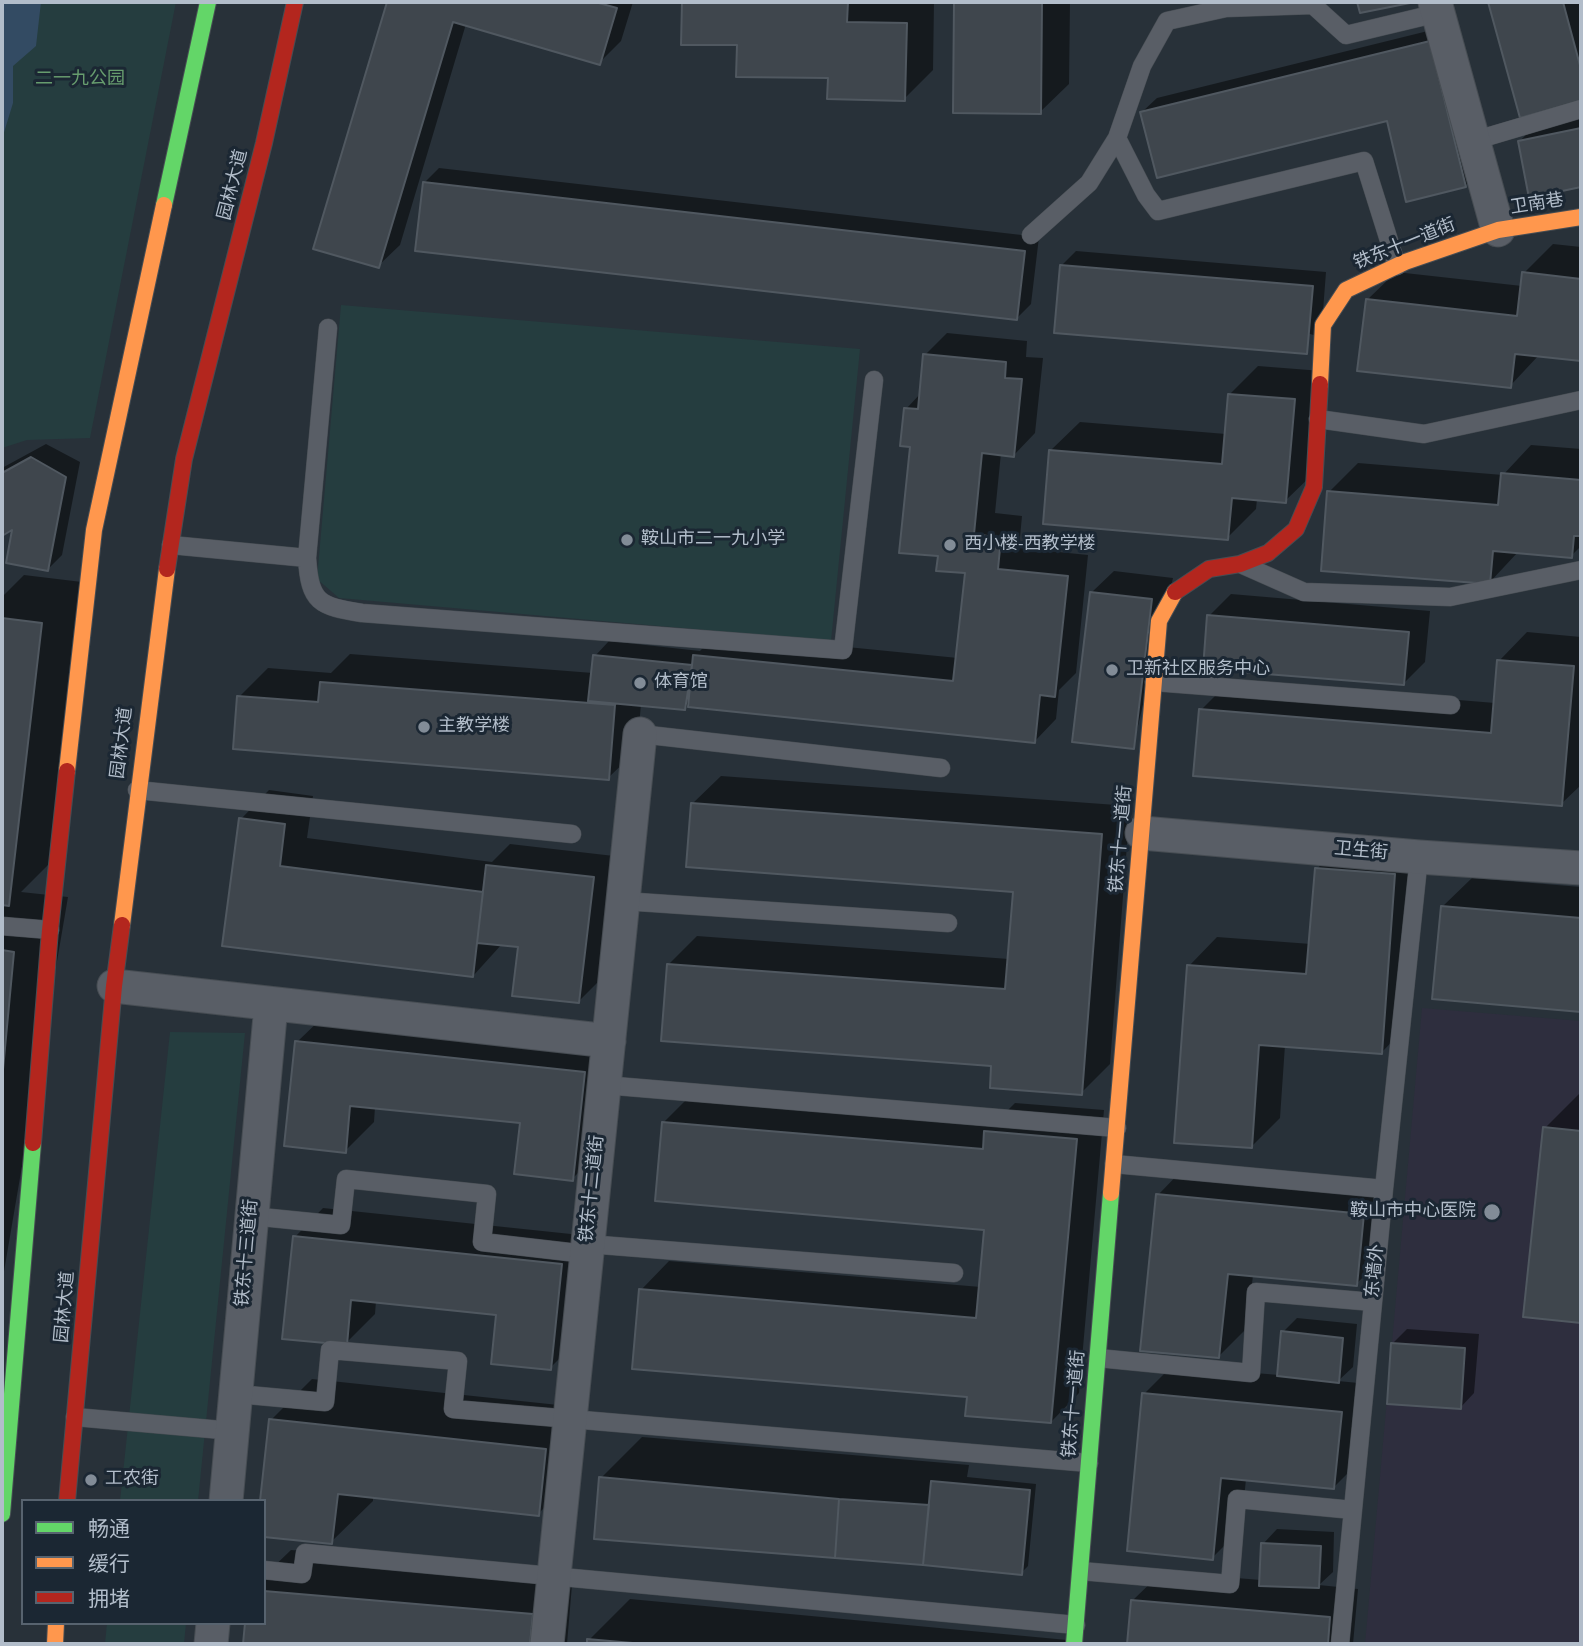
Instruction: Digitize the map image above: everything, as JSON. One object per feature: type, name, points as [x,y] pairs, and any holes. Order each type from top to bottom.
[{"type":"main road","points":[[2,1514],[9,1339],[94,530],[208,2]]},
{"type":"main road","name":"园林大道","points":[[67,1499],[114,986],[137,790],[184,459],[264,143],[295,2]]},
{"type":"main road","name":"卫南巷","points":[[1498,230],[1581,217]]},
{"type":"main road","name":"铁东十一道街","points":[[1074,1644],[1159,621],[1174,592],[1209,569],[1240,564],[1268,553],[1296,529],[1314,487],[1323,325],[1346,290],[1397,266],[1498,230]]},
{"type":"main road","points":[[55,1644],[56,1625]]},
{"type":"street","points":[[1436,7],[1498,230]]},
{"type":"street","name":"铁东十二道街","points":[[547,1644],[640,734]]},
{"type":"street","name":"卫生街","points":[[1142,833],[1581,867]]},
{"type":"street","points":[[114,986],[609,1041]]},
{"type":"street","name":"铁东十三道街","points":[[226,1499],[271,1005]]},
{"type":"street","points":[[211,1644],[213,1625]]},
{"type":"lane","points":[[1031,235],[1089,183],[1117,138],[1142,66],[1167,21],[1226,8],[1313,5],[1346,35],[1436,7]]},
{"type":"lane","points":[[1473,141],[1581,110]]},
{"type":"lane","points":[[1117,138],[1157,211],[1364,161],[1397,266]]},
{"type":"lane","points":[[328,328],[307,558],[309,585],[316,598],[333,608],[362,613],[843,650],[874,380]]},
{"type":"lane","points":[[1318,419],[1424,434],[1581,400]]},
{"type":"lane","points":[[171,545],[307,558]]},
{"type":"lane","points":[[1240,564],[1304,592],[1450,597],[1581,570]]},
{"type":"lane","points":[[1154,682],[1451,705]]},
{"type":"lane","points":[[640,734],[941,768]]},
{"type":"lane","points":[[137,790],[572,834]]},
{"type":"lane","name":"东墙外","points":[[1340,1644],[1419,856]]},
{"type":"lane","points":[[623,901],[948,923]]},
{"type":"lane","points":[[2,926],[50,930]]},
{"type":"lane","points":[[604,1085],[1117,1128]]},
{"type":"lane","points":[[1114,1164],[1384,1189]]},
{"type":"lane","points":[[251,1216],[341,1225],[346,1179],[486,1194],[482,1242],[954,1273]]},
{"type":"lane","points":[[1098,1358],[1251,1373],[1256,1292],[1373,1302]]},
{"type":"lane","points":[[237,1394],[325,1402],[330,1350],[457,1361],[453,1409],[1090,1463]]},
{"type":"lane","points":[[75,1417],[233,1431]]},
{"type":"lane","points":[[1081,1571],[1230,1584],[1237,1499],[1353,1510]]},
{"type":"lane","points":[[266,1570],[302,1574],[304,1553],[1076,1625]]},
{"type":"shaded area","points":[[2,2],[41,2],[36,46],[13,66],[13,103],[2,139]]},
{"type":"shaded area","name":"鞍山市中心医院","points":[[1422,1008],[1581,1021],[1581,1644],[1365,1644]]},
{"type":"green space","name":"二一九公园","points":[[2,2],[176,2],[90,438],[27,440],[2,448]]},
{"type":"green space","points":[[341,305],[860,349],[831,641],[339,598],[317,579]]},
{"type":"green space","points":[[170,1032],[245,1033],[198,1499],[120,1499]]},
{"type":"green space","points":[[107,1625],[186,1625],[184,1644],[105,1644]]},
{"type":"building","points":[[387,2],[595,2],[617,8],[600,65],[453,22],[379,268],[313,249]]},
{"type":"building","points":[[682,2],[848,2],[847,22],[907,23],[905,101],[827,99],[828,78],[736,77],[737,45],[681,45]]},
{"type":"building","points":[[954,2],[1042,2],[1041,114],[953,113]]},
{"type":"building","points":[[1357,2],[1415,2],[1360,13]]},
{"type":"building","points":[[1488,2],[1563,2],[1581,69],[1581,101],[1520,118]]},
{"type":"building","points":[[1430,41],[1466,187],[1406,202],[1387,121],[1157,178],[1140,112]]},
{"type":"building","points":[[1581,128],[1581,187],[1529,198],[1518,141]]},
{"type":"building","points":[[423,182],[1025,251],[1017,320],[415,251]]},
{"type":"building","points":[[1060,265],[1313,286],[1307,354],[1054,333]]},
{"type":"building","points":[[1522,272],[1581,279],[1581,361],[1515,354],[1511,388],[1357,371],[1366,299],[1517,316]]},
{"type":"building","name":"西小楼-西教学楼","points":[[923,354],[1006,362],[1005,378],[1022,379],[1014,457],[982,453],[974,534],[1001,538],[998,569],[1068,576],[1055,697],[1040,695],[1035,743],[688,707],[693,655],[953,681],[965,573],[936,571],[938,556],[899,553],[910,447],[900,446],[904,408],[918,409]]},
{"type":"building","points":[[1228,394],[1295,399],[1286,503],[1232,498],[1228,540],[1043,524],[1049,450],[1222,464]]},
{"type":"building","points":[[31,457],[66,477],[48,571],[6,563],[12,530],[2,536],[2,473]]},
{"type":"building","points":[[1501,473],[1581,480],[1581,536],[1574,536],[1572,558],[1493,551],[1490,584],[1321,571],[1327,491],[1498,505]]},
{"type":"building","name":"卫新社区服务中心","points":[[1090,592],[1152,599],[1134,749],[1072,742]]},
{"type":"building","points":[[1207,615],[1409,632],[1404,685],[1203,669]]},
{"type":"building","points":[[2,618],[42,623],[9,906],[2,905]]},
{"type":"building","name":"体育馆","points":[[593,655],[692,665],[685,710],[588,701]]},
{"type":"building","points":[[1497,660],[1574,666],[1562,806],[1193,776],[1199,709],[1491,733]]},
{"type":"building","name":"主教学楼","points":[[320,682],[615,705],[609,780],[233,749],[237,696],[318,702]]},
{"type":"building","points":[[691,803],[1102,834],[1082,1095],[990,1088],[991,1066],[661,1041],[667,964],[1005,989],[1013,892],[686,867]]},
{"type":"building","points":[[239,818],[285,824],[280,866],[483,892],[473,977],[222,946]]},
{"type":"building","points":[[486,865],[594,877],[579,1003],[512,996],[518,947],[477,943]]},
{"type":"building","points":[[1315,868],[1395,874],[1382,1054],[1259,1045],[1252,1148],[1174,1143],[1187,965],[1306,974]]},
{"type":"building","points":[[1441,906],[1581,918],[1581,1012],[1432,999]]},
{"type":"building","points":[[2,950],[14,952],[2,1080]]},
{"type":"building","points":[[295,1041],[585,1072],[573,1181],[514,1174],[520,1123],[350,1106],[346,1153],[284,1146]]},
{"type":"building","points":[[662,1122],[983,1149],[984,1131],[1077,1139],[1051,1423],[965,1416],[967,1397],[632,1369],[639,1289],[976,1318],[984,1230],[655,1201]]},
{"type":"building","points":[[1543,1127],[1581,1131],[1581,1323],[1523,1317]]},
{"type":"building","points":[[1156,1194],[1364,1214],[1357,1286],[1228,1274],[1219,1358],[1140,1351]]},
{"type":"building","points":[[293,1236],[562,1264],[551,1370],[491,1364],[496,1315],[351,1300],[347,1345],[282,1339]]},
{"type":"building","points":[[1281,1331],[1343,1338],[1339,1383],[1277,1376]]},
{"type":"building","points":[[1391,1343],[1465,1348],[1461,1409],[1387,1404]]},
{"type":"building","points":[[1142,1393],[1342,1412],[1334,1489],[1221,1478],[1213,1560],[1127,1551]]},
{"type":"building","points":[[269,1419],[546,1449],[539,1516],[338,1494],[332,1544],[266,1537],[266,1499],[260,1499]]},
{"type":"building","points":[[599,1477],[839,1499],[835,1558],[594,1539]]},
{"type":"building","points":[[931,1481],[1030,1490],[1022,1575],[923,1565]]},
{"type":"building","points":[[839,1499],[929,1505],[923,1565],[835,1558]]},
{"type":"building","points":[[1261,1543],[1321,1546],[1319,1588],[1259,1586]]},
{"type":"building","points":[[266,1591],[533,1614],[530,1644],[243,1644],[245,1625],[266,1625]]},
{"type":"building","points":[[1131,1600],[1330,1617],[1328,1644],[1127,1644]]},
{"type":"building","points":[[587,1639],[644,1644],[587,1644]]},
{"type":"traffic: fast","points":[[164,205],[208,2]]},
{"type":"traffic: fast","points":[[2,1514],[33,1143]]},
{"type":"traffic: fast","points":[[1074,1644],[1111,1193]]},
{"type":"traffic: slow","points":[[67,771],[94,530],[164,205]]},
{"type":"traffic: slow","points":[[1320,384],[1323,325],[1346,290],[1405,262],[1498,230],[1581,217]]},
{"type":"traffic: slow","points":[[122,925],[167,569]]},
{"type":"traffic: slow","points":[[1111,1193],[1159,621],[1175,592]]},
{"type":"traffic: slow","points":[[55,1644],[56,1625]]},
{"type":"traffic: jam","points":[[167,569],[184,459],[264,143],[295,2]]},
{"type":"traffic: jam","points":[[1175,592],[1209,569],[1240,564],[1268,553],[1296,529],[1314,487],[1320,384]]},
{"type":"traffic: jam","points":[[33,1143],[50,930],[67,771]]},
{"type":"traffic: jam","points":[[67,1499],[114,986],[122,925]]},
{"type":"place","name":"鞍山市二一九小学","points":[[627,540]]},
{"type":"place","name":"西小楼-西教学楼","points":[[950,545]]},
{"type":"place","name":"卫新社区服务中心","points":[[1112,670]]},
{"type":"place","name":"体育馆","points":[[640,683]]},
{"type":"place","name":"主教学楼","points":[[424,727]]},
{"type":"place","name":"鞍山市中心医院","points":[[1492,1212]]},
{"type":"place","name":"工农街","points":[[91,1480]]}]
